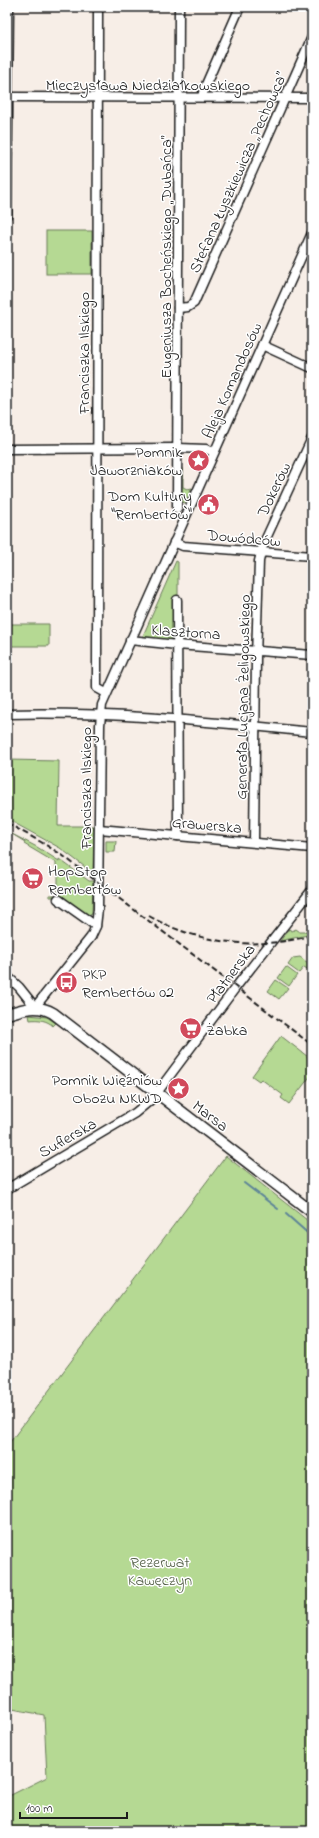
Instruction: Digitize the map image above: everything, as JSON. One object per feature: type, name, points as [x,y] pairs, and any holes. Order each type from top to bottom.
[{"type":"main road","name":"Marsa","points":[[35,1007],[45,1009],[53,1013],[312,1212]]},
{"type":"main road","points":[[7,1014],[35,1007]]},
{"type":"street","points":[[7,215],[9,7]]},
{"type":"street","name":"Franciszka Ilskiego","points":[[98,7],[97,686],[101,691],[106,693]]},
{"type":"street","name":"Eugeniusza Bocheńskiego „Dubańca”","points":[[177,508],[179,7]]},
{"type":"street","points":[[202,97],[204,89],[240,7]]},
{"type":"street","name":"Stefana Łyszkiewicza „Pechowca”","points":[[178,308],[188,307],[194,303],[312,37]]},
{"type":"street","name":"Mieczysława Niedziałkowskiego","points":[[8,97],[312,98]]},
{"type":"street","name":"Aleja Komandosów","points":[[101,715],[106,693],[312,233]]},
{"type":"street","points":[[262,345],[312,368]]},
{"type":"street","name":"Dokerów","points":[[260,552],[312,438]]},
{"type":"street","points":[[7,449],[206,448],[214,452]]},
{"type":"street","name":"Dowódców","points":[[174,542],[183,546],[312,556]]},
{"type":"street","name":"Generała Lucjana Żeligowskiego","points":[[254,842],[256,650],[260,552]]},
{"type":"street","points":[[177,600],[178,836]]},
{"type":"street","name":"Klasztorna","points":[[130,640],[177,645],[312,654]]},
{"type":"street","points":[[7,714],[101,715],[255,726],[312,732]]},
{"type":"street","name":"Franciszka Ilskiego","points":[[35,1007],[85,946],[96,926],[98,908],[101,715]]},
{"type":"street","name":"Grawerska","points":[[99,829],[312,848]]},
{"type":"street","name":"Płatnerska","points":[[158,1094],[236,988],[312,890]]},
{"type":"street","points":[[58,899],[96,926]]},
{"type":"street","points":[[7,976],[19,987],[35,1007]]},
{"type":"street","name":"Suflerska","points":[[7,1189],[135,1113],[158,1094]]},
{"type":"green space","points":[[46,231],[92,231],[92,274],[46,274]]},
{"type":"green space","points":[[180,469],[183,469],[183,487],[187,489],[192,488],[185,503],[180,501]]},
{"type":"green space","points":[[176,561],[178,562],[178,598],[171,640],[142,638]]},
{"type":"green space","points":[[10,624],[49,624],[49,646],[9,646]]},
{"type":"green space","points":[[8,760],[59,761],[58,826],[94,826],[93,873],[60,848],[7,819]]},
{"type":"green space","points":[[12,834],[59,861],[59,859],[89,881],[93,881],[92,914],[88,916],[59,897],[49,897],[49,895],[58,895],[58,870],[56,870],[56,863],[24,844],[25,842]]},
{"type":"green space","points":[[106,841],[116,841],[115,852],[106,852]]},
{"type":"green space","points":[[309,927],[312,929],[312,934],[280,941],[289,929],[292,931],[296,929],[300,932],[305,932]]},
{"type":"green space","points":[[300,957],[312,966],[309,970],[304,967],[299,973],[288,965],[293,958]]},
{"type":"green space","points":[[286,967],[297,975],[289,986],[278,978]]},
{"type":"green space","points":[[276,980],[288,988],[279,999],[268,991]]},
{"type":"green space","points":[[29,1015],[47,1017],[56,1023],[53,1026],[42,1020],[30,1020]]},
{"type":"green space","points":[[281,1036],[312,1060],[312,1074],[289,1104],[281,1098],[283,1095],[261,1079],[259,1081],[252,1076]]},
{"type":"green space","name":"Rezerwat Kawęczyn","points":[[226,1156],[312,1224],[312,1831],[7,1831],[7,1797],[47,1777],[44,1715],[7,1708],[7,1446]]},
{"type":"waterway","points":[[244,1183],[278,1209]]},
{"type":"waterway","points":[[286,1214],[312,1237]]},
{"type":"railway","points":[[7,823],[62,855],[312,1045]]},
{"type":"railway","points":[[149,916],[168,926],[188,933],[208,939],[229,942],[271,943],[312,935]]},
{"type":"place","name":"Pomnik Jaworzniaków","points":[[198,460]]},
{"type":"place","name":"Dom Kultury \"Rembertów\"","points":[[208,504]]},
{"type":"place","name":"HopStop Rembertów","points":[[33,879]]},
{"type":"place","name":"PKP Rembertów 02","points":[[67,982]]},
{"type":"place","name":"Żabka","points":[[190,1029]]},
{"type":"place","name":"Pomnik Więźniów Obozu NKWD","points":[[178,1088]]}]
